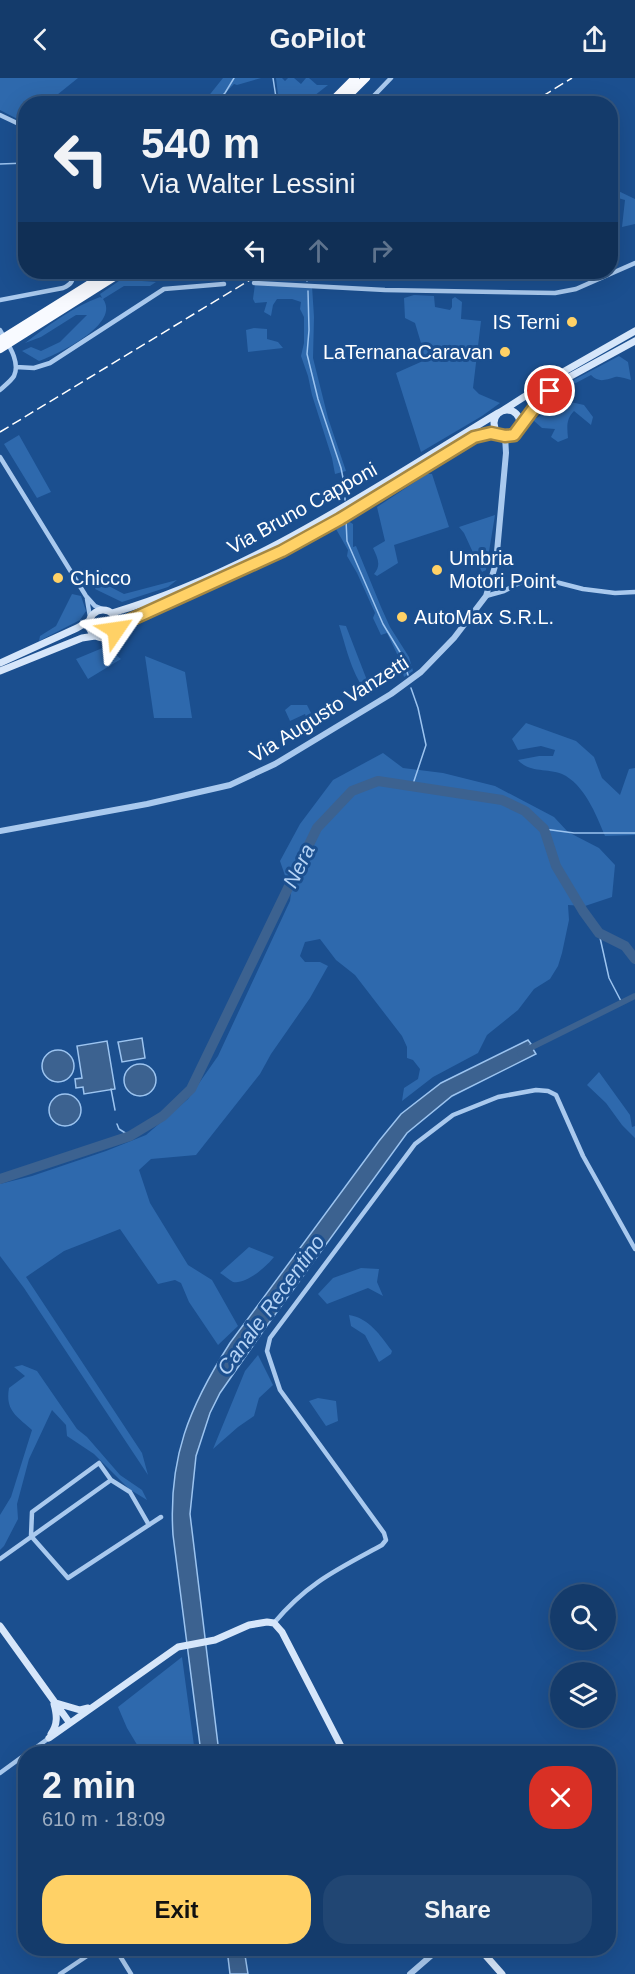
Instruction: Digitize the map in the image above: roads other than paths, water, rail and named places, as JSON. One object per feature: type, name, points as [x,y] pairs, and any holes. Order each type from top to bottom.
[{"type":"highway","points":[[337,96],[354,78]]},
{"type":"highway","points":[[348,96],[366,78]]},
{"type":"highway","points":[[0,340],[98,279]]},
{"type":"highway","points":[[0,349],[111,279]]},
{"type":"main road","name":"Via Bruno Capponi","points":[[0,663],[77,628],[96,611],[108,612],[180,589],[278,545],[563,372],[635,331]]},
{"type":"main road","points":[[519,428],[518,415],[510,410],[500,412],[493,424],[502,436],[514,435],[540,400],[560,382],[635,341]]},
{"type":"main road","name":"Via Bruno Capponi","points":[[0,671],[82,638],[94,636],[99,639],[108,638],[117,626],[282,551],[340,519],[474,437],[491,433],[502,436]]},
{"type":"main road","points":[[108,612],[116,619],[117,626]]},
{"type":"main road","points":[[89,619],[89,629],[94,636]]},
{"type":"main road","points":[[49,1738],[178,1647],[210,1642],[249,1625],[267,1622],[274,1623],[282,1632],[341,1746]]},
{"type":"main road","points":[[0,1626],[69,1722]]},
{"type":"main road","points":[[53,1702],[80,1710],[95,1706]]},
{"type":"main road","points":[[49,1738],[56,1727],[53,1702]]},
{"type":"main road","points":[[486,1956],[502,1974]]},
{"type":"street","points":[[374,96],[391,78]]},
{"type":"street","points":[[0,115],[18,124]]},
{"type":"street","points":[[618,270],[635,263]]},
{"type":"street","points":[[0,300],[63,288],[70,285],[73,279]]},
{"type":"street","points":[[254,283],[397,290],[555,293],[576,289],[599,279]]},
{"type":"street","points":[[16,367],[34,368],[50,363],[164,289],[224,284]]},
{"type":"street","points":[[0,330],[14,355],[16,367],[14,377],[0,390]]},
{"type":"street","name":"Via Augusto Vanzetti","points":[[0,831],[230,785],[254,775],[391,694],[421,672],[454,638],[486,596],[496,563],[506,453],[502,436]]},
{"type":"street","points":[[0,457],[86,596],[95,606],[108,612]]},
{"type":"street","points":[[486,596],[504,591],[525,580],[544,579],[583,589],[615,593],[635,592]]},
{"type":"street","points":[[86,596],[89,619]]},
{"type":"street","points":[[274,1623],[309,1586],[382,1545],[386,1540],[384,1533],[280,1390],[267,1351],[270,1338],[415,1144],[453,1115],[498,1096],[536,1090],[548,1091],[556,1095],[584,1156],[635,1250]]},
{"type":"street","points":[[148,1525],[130,1492],[111,1480],[99,1463],[32,1512],[31,1536],[68,1578],[161,1517]]},
{"type":"street","points":[[0,1559],[111,1480]]},
{"type":"street","points":[[38,1746],[49,1738]]},
{"type":"street","points":[[0,1773],[18,1760]]},
{"type":"street","points":[[60,1974],[87,1956]]},
{"type":"street","points":[[120,1956],[131,1974]]},
{"type":"street","points":[[412,1974],[431,1956]]},
{"type":"water","points":[[142,1038],[145,1058],[122,1062],[118,1042]]},
{"type":"water","points":[[528,1040],[531,1044],[527,1049],[533,1049],[536,1054],[452,1096],[407,1133],[266,1327],[220,1393],[210,1413],[196,1456],[190,1514],[218,1746],[200,1746],[173,1535],[174,1482],[184,1434],[203,1389],[230,1343],[379,1141],[401,1114],[441,1083]]},
{"type":"water","points":[[107,1041],[115,1089],[84,1094],[83,1087],[76,1088],[75,1079],[82,1078],[77,1046]]},
{"type":"water","points":[[58,1050],[69,1055],[74,1066],[69,1077],[58,1082],[47,1077],[42,1066],[47,1055]]},
{"type":"water","points":[[140,1064],[151,1069],[156,1080],[151,1091],[140,1096],[129,1091],[124,1080],[129,1069]]},
{"type":"water","points":[[65,1094],[76,1099],[81,1110],[76,1121],[65,1126],[54,1121],[49,1110],[54,1099]]},
{"type":"water","points":[[228,1956],[245,1956],[248,1974],[230,1974]]},
{"type":"waterway","points":[[222,96],[234,78]]},
{"type":"waterway","points":[[273,78],[276,96]]},
{"type":"waterway","points":[[0,164],[18,163]]},
{"type":"waterway","points":[[308,291],[307,354],[345,488]]},
{"type":"waterway","points":[[346,520],[347,541],[383,624],[400,652],[408,675]]},
{"type":"waterway","points":[[411,688],[426,745],[412,787]]},
{"type":"waterway","name":"Nera","points":[[0,1179],[130,1136],[163,1116],[191,1089],[317,828],[352,791],[378,781],[502,800],[525,811],[544,829],[556,866],[599,933],[625,946],[635,959]]},
{"type":"waterway","points":[[544,829],[574,833],[635,833]]},
{"type":"waterway","name":"Canale Recentino","points":[[599,933],[609,978],[622,1003]]},
{"type":"waterway","name":"Canale Recentino","points":[[520,1053],[635,996]]},
{"type":"waterway","points":[[111,1089],[115,1110]]},
{"type":"waterway","points":[[117,1124],[119,1129],[130,1136]]},
{"type":"railway","points":[[543,96],[572,78]]},
{"type":"railway","points":[[0,432],[251,279]]},
{"type":"place","name":"IS Terni","points":[[572,322]]},
{"type":"place","name":"LaTernanaCaravan","points":[[505,352]]},
{"type":"place","name":"Umbria Motori Point","points":[[437,570]]},
{"type":"place","name":"Chicco","points":[[58,578]]},
{"type":"place","name":"AutoMax S.R.L.","points":[[402,617]]}]
